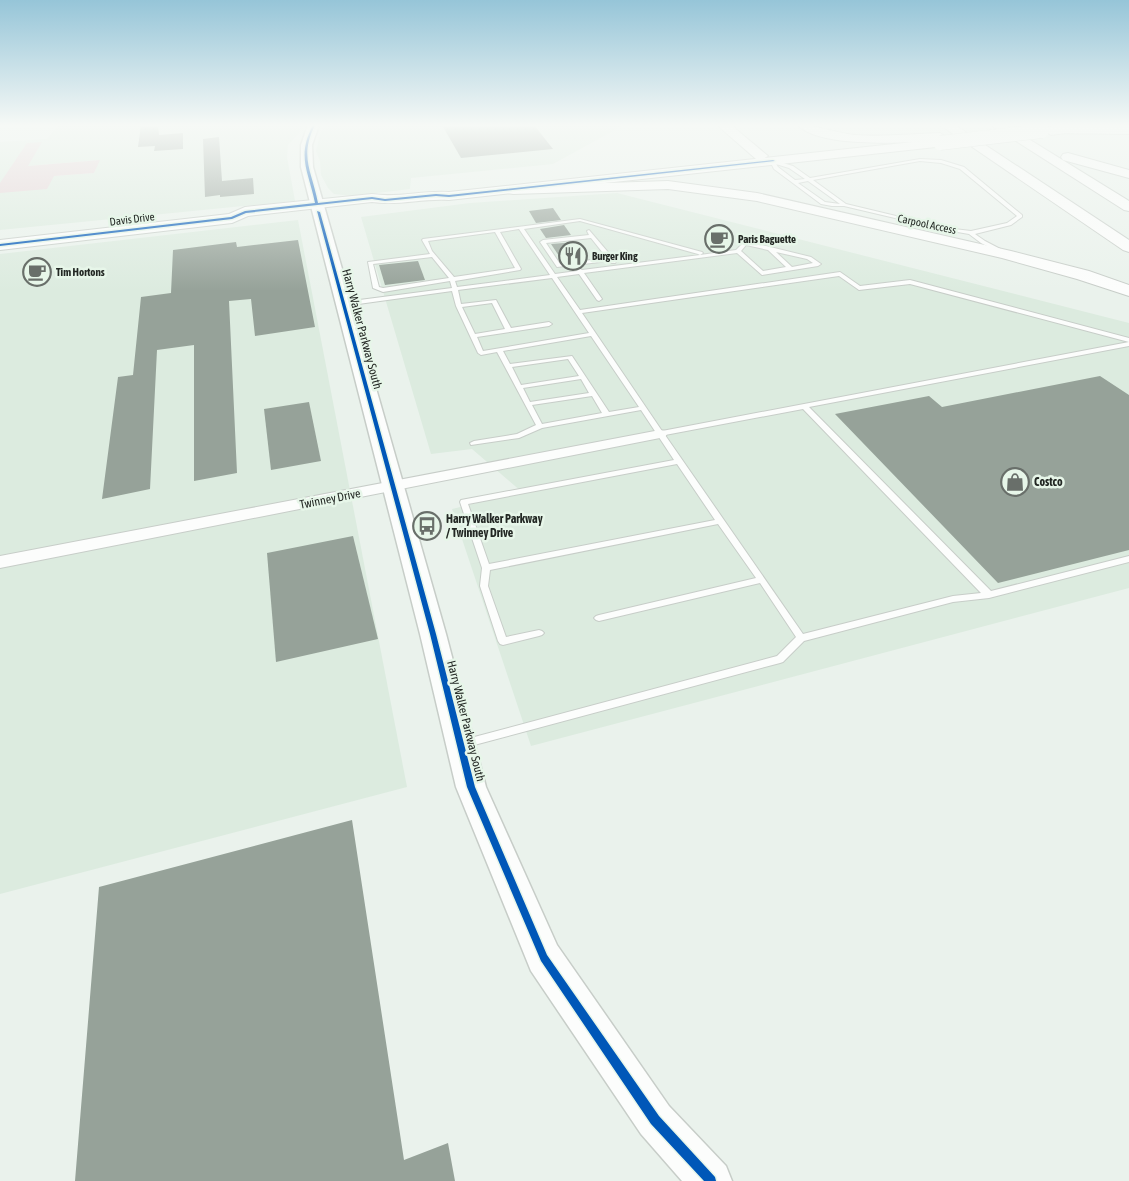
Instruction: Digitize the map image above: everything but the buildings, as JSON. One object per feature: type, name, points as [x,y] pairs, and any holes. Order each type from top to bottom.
[{"type":"main road","name":"Davis Drive","points":[[0,245],[232,218],[243,221],[318,208],[373,205],[385,200],[436,194],[447,190],[546,180]]},
{"type":"main road","name":"Davis Drive","points":[[436,194],[449,196],[591,180]]},
{"type":"main road","points":[[1028,180],[1129,247]]},
{"type":"main road","points":[[1086,180],[1129,207]]},
{"type":"main road","points":[[513,190],[651,185],[702,188],[757,197],[1005,254],[1083,275],[1129,291]]},
{"type":"street","name":"Harry Walker Parkway South","points":[[311,180],[394,487],[471,787],[544,958],[655,1120],[711,1181]]},
{"type":"street","name":"Twinney Drive","points":[[0,562],[660,434]]},
{"type":"lane","name":"Carpool Access","points":[[792,180],[824,203],[832,206],[844,204]]},
{"type":"lane","points":[[794,182],[809,180]]},
{"type":"lane","name":"Carpool Access","points":[[810,180],[844,204],[946,229],[971,233],[982,242],[1005,254]]},
{"type":"lane","points":[[971,233],[1009,224],[1020,216],[977,180]]},
{"type":"lane","points":[[593,334],[481,353],[460,306],[452,279],[433,255],[425,240],[580,220],[705,254]]},
{"type":"lane","points":[[545,225],[549,230]]},
{"type":"lane","points":[[521,228],[801,638]]},
{"type":"lane","points":[[610,228],[543,242],[559,266],[610,259]]},
{"type":"lane","points":[[433,255],[370,263],[376,288],[383,290],[518,269],[497,231]]},
{"type":"lane","points":[[553,236],[590,233]]},
{"type":"lane","points":[[590,233],[617,267]]},
{"type":"lane","points":[[344,304],[738,251],[746,243],[809,258],[818,264],[762,273],[738,251]]},
{"type":"lane","points":[[768,248],[790,268]]},
{"type":"lane","points":[[580,272],[599,299]]},
{"type":"lane","points":[[579,312],[840,274],[859,288],[910,282],[1129,342]]},
{"type":"lane","points":[[460,306],[494,301],[509,330]]},
{"type":"lane","points":[[473,336],[550,324]]},
{"type":"lane","points":[[660,434],[1129,342]]},
{"type":"lane","points":[[499,350],[540,426]]},
{"type":"lane","points":[[507,366],[570,357],[607,415]]},
{"type":"lane","points":[[518,387],[583,377]]},
{"type":"lane","points":[[528,404],[594,394]]},
{"type":"lane","points":[[804,406],[990,595]]},
{"type":"lane","points":[[474,443],[519,436],[540,426],[643,408]]},
{"type":"lane","points":[[539,633],[503,640],[484,586],[486,568],[464,502],[678,460]]},
{"type":"lane","points":[[486,568],[721,521]]},
{"type":"lane","points":[[460,744],[780,659],[801,638],[953,599],[990,595],[1129,559]]},
{"type":"lane","points":[[599,618],[761,580]]},
{"type":"shaded area","points":[[0,180],[291,180],[295,201],[0,230]]},
{"type":"shaded area","points":[[2,180],[52,180],[47,189],[0,193]]},
{"type":"shaded area","points":[[324,180],[411,180],[410,189],[352,196],[334,194]]},
{"type":"shaded area","points":[[617,193],[1129,323],[1129,588],[531,746],[452,509],[522,492],[472,449],[431,454],[361,217],[470,203]]},
{"type":"shaded area","points":[[298,220],[407,787],[0,894],[0,254]]},
{"type":"cycle path","points":[[311,180],[317,204]]},
{"type":"cycle path","points":[[0,245],[232,218],[245,212],[372,198],[385,200],[436,195],[449,196],[596,180]]},
{"type":"cycle path","points":[[318,212],[433,634],[471,787],[544,958],[655,1120],[711,1181]]},
{"type":"place","name":"Paris Baguette","points":[[719,239]]},
{"type":"place","name":"Burger King","points":[[573,256]]},
{"type":"place","name":"Tim Hortons","points":[[37,272]]},
{"type":"place","name":"Costco","points":[[1015,482]]},
{"type":"place","name":"Harry Walker Parkway / Twinney Drive","points":[[427,526]]}]
